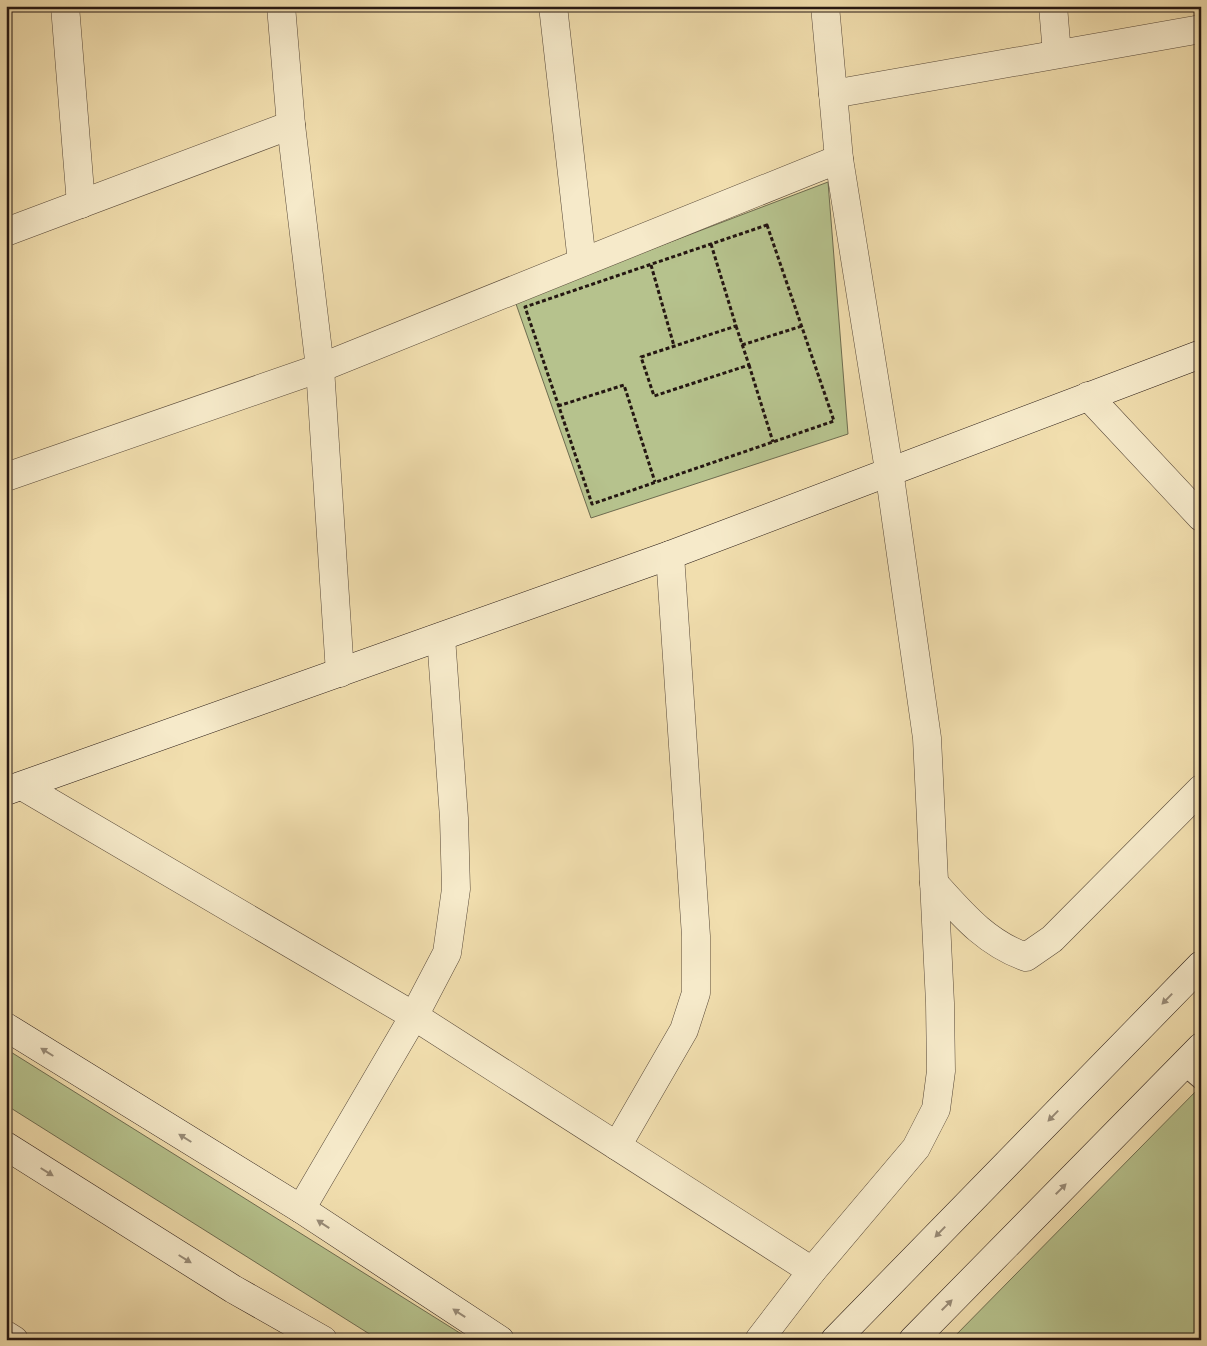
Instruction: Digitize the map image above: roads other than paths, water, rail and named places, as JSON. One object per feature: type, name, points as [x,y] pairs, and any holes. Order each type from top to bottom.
[{"type":"street","points":[[65,6],[81,204]]},
{"type":"street","points":[[281,6],[291,125],[320,368],[340,673]]},
{"type":"street","points":[[553,6],[582,262]]},
{"type":"street","points":[[759,1340],[812,1271],[916,1148],[936,1109],[941,1070],[927,738],[889,470],[839,159],[825,6]]},
{"type":"street","points":[[1053,6],[1057,54]]},
{"type":"street","points":[[833,94],[1201,29]]},
{"type":"street","points":[[6,232],[291,125]]},
{"type":"street","points":[[6,477],[320,368],[839,159]]},
{"type":"street","points":[[14,789],[670,555],[889,470],[1201,354]]},
{"type":"street","points":[[1088,396],[1201,517]]},
{"type":"street","points":[[617,1146],[684,1030],[696,994],[696,936],[670,555]]},
{"type":"street","points":[[301,1209],[414,1016],[447,954],[456,889],[454,818],[441,637]]},
{"type":"street","points":[[14,789],[414,1016],[812,1271]]},
{"type":"street","points":[[934,884],[982,934],[1007,951],[1026,957],[1052,939],[1201,789]]},
{"type":"street","points":[[835,1340],[1201,964]]},
{"type":"street","points":[[6,1027],[301,1209],[500,1340]]},
{"type":"street","points":[[913,1340],[1191,1075],[1201,1047]]},
{"type":"street","points":[[6,1146],[233,1289],[323,1340]]},
{"type":"street","points":[[6,1335],[14,1340]]}]
